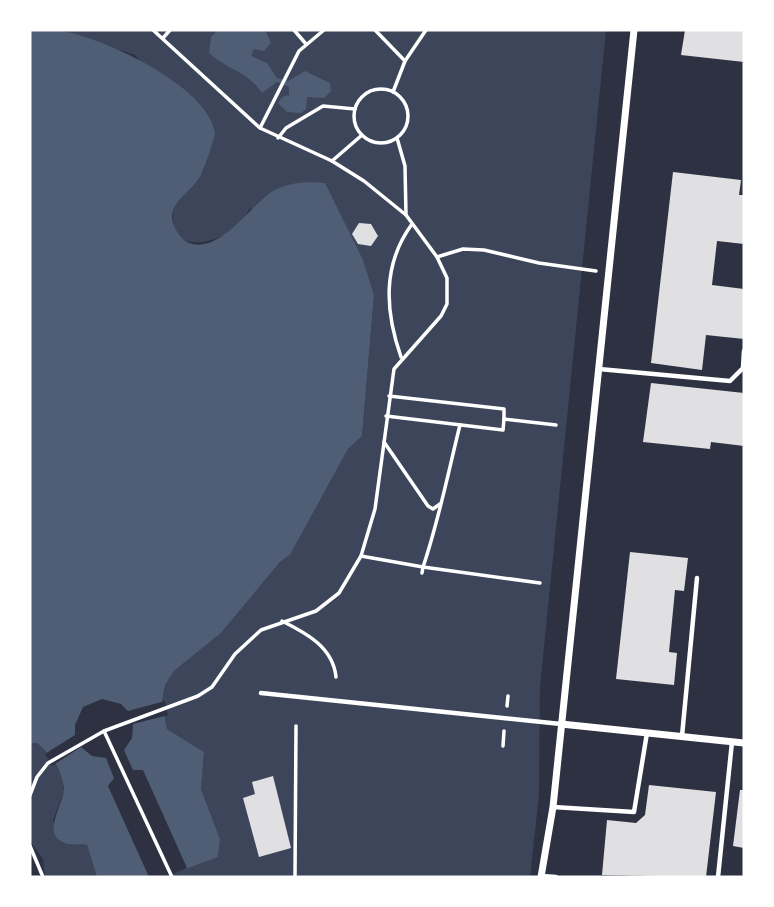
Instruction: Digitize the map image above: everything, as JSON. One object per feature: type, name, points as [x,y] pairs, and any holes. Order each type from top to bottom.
[{"type":"street","points":[[541,876],[553,807],[634,30]]},
{"type":"street","points":[[561,724],[744,743]]},
{"type":"lane","points":[[598,369],[730,381],[743,368],[744,351]]},
{"type":"lane","points":[[682,737],[697,578]]},
{"type":"lane","points":[[261,693],[561,724]]},
{"type":"lane","points":[[553,807],[634,811],[647,733]]},
{"type":"lane","points":[[718,877],[732,742]]},
{"type":"lane","points":[[541,876],[556,877]]},
{"type":"path","points":[[30,795],[37,777],[48,763],[104,731],[168,708],[212,687],[235,654],[261,630],[316,611],[328,604],[354,572],[375,509],[394,369],[401,357],[441,316],[447,304],[449,290],[437,257],[406,215],[364,181],[332,160],[260,128],[153,30]]},
{"type":"path","points":[[163,38],[170,30]]},
{"type":"path","points":[[294,30],[306,44]]},
{"type":"path","points":[[260,128],[288,68],[306,44],[324,30]]},
{"type":"path","points":[[375,30],[405,61]]},
{"type":"path","points":[[393,92],[405,61],[426,30]]},
{"type":"path","points":[[384,89],[393,92],[405,105],[408,114],[407,123],[397,138],[382,143],[362,135],[354,118],[355,108],[366,94],[384,89]]},
{"type":"path","points":[[278,138],[286,128],[323,106],[355,108]]},
{"type":"path","points":[[332,160],[362,135]]},
{"type":"path","points":[[397,138],[405,166],[406,215]]},
{"type":"path","points":[[401,357],[387,296],[391,267],[401,239],[412,224]]},
{"type":"path","points":[[437,257],[463,249],[484,250],[539,263],[608,273]]},
{"type":"path","points":[[386,416],[503,430],[504,409],[389,396]]},
{"type":"path","points":[[503,419],[556,425]]},
{"type":"path","points":[[422,573],[439,522],[440,504],[460,425]]},
{"type":"path","points":[[383,441],[428,506],[433,509],[440,504]]},
{"type":"path","points":[[361,555],[423,567],[540,583]]},
{"type":"path","points":[[282,621],[311,635],[326,652],[335,668],[336,677]]},
{"type":"path","points":[[295,877],[296,726]]},
{"type":"path","points":[[104,731],[172,877]]},
{"type":"path","points":[[30,846],[43,877]]},
{"type":"shaded area","points":[[30,30],[75,34],[123,52],[173,81],[193,97],[208,115],[215,133],[206,162],[200,177],[179,200],[172,214],[176,230],[185,241],[199,245],[222,236],[279,188],[298,183],[325,183],[363,260],[374,295],[362,436],[348,449],[290,555],[280,562],[221,633],[174,671],[165,685],[162,702],[167,729],[204,752],[201,789],[220,839],[218,857],[165,877],[97,877],[87,845],[67,844],[58,839],[54,826],[64,789],[61,775],[47,752],[37,743],[30,743]]},
{"type":"shaded area","points":[[58,30],[606,30],[540,687],[539,795],[530,877],[165,877],[218,857],[220,839],[201,789],[204,752],[167,729],[162,702],[165,685],[174,671],[221,633],[280,562],[290,555],[348,449],[362,436],[374,295],[250,208],[238,226],[220,237],[198,242],[180,237],[174,229],[176,203],[200,177],[213,142],[135,55]]},
{"type":"shaded area","points":[[218,30],[265,30],[271,43],[264,51],[254,49],[251,56],[267,63],[277,78],[288,81],[305,71],[330,83],[331,91],[324,98],[307,97],[306,109],[301,113],[287,112],[278,103],[282,97],[289,95],[289,87],[277,82],[262,93],[249,79],[209,53],[211,37]]},
{"type":"shaded area","points":[[30,743],[37,743],[50,755],[62,776],[64,792],[53,820],[60,841],[87,845],[97,877],[45,877],[43,859],[30,841]]},
{"type":"pier","points":[[102,699],[121,704],[128,711],[165,701],[168,715],[133,724],[132,738],[124,750],[133,770],[143,770],[187,868],[167,877],[149,877],[108,786],[114,778],[106,758],[92,756],[81,747],[52,766],[45,754],[75,735],[75,725],[83,707]]},
{"type":"building","points":[[685,30],[744,30],[744,62],[681,55]]},
{"type":"building","points":[[673,172],[741,180],[739,195],[744,195],[744,244],[717,241],[712,285],[744,289],[744,339],[706,335],[702,370],[651,363]]},
{"type":"building","points":[[359,223],[371,224],[378,236],[371,246],[358,244],[352,234]]},
{"type":"building","points":[[651,383],[744,393],[744,446],[711,442],[710,449],[643,442]]},
{"type":"building","points":[[630,552],[688,558],[684,591],[675,590],[669,652],[677,653],[674,685],[616,679]]},
{"type":"building","points":[[273,776],[291,848],[259,857],[243,798],[255,794],[252,782]]},
{"type":"building","points":[[649,785],[716,792],[706,877],[602,875],[607,820],[636,823],[645,815]]},
{"type":"building","points":[[740,790],[744,790],[744,848],[733,846]]}]
